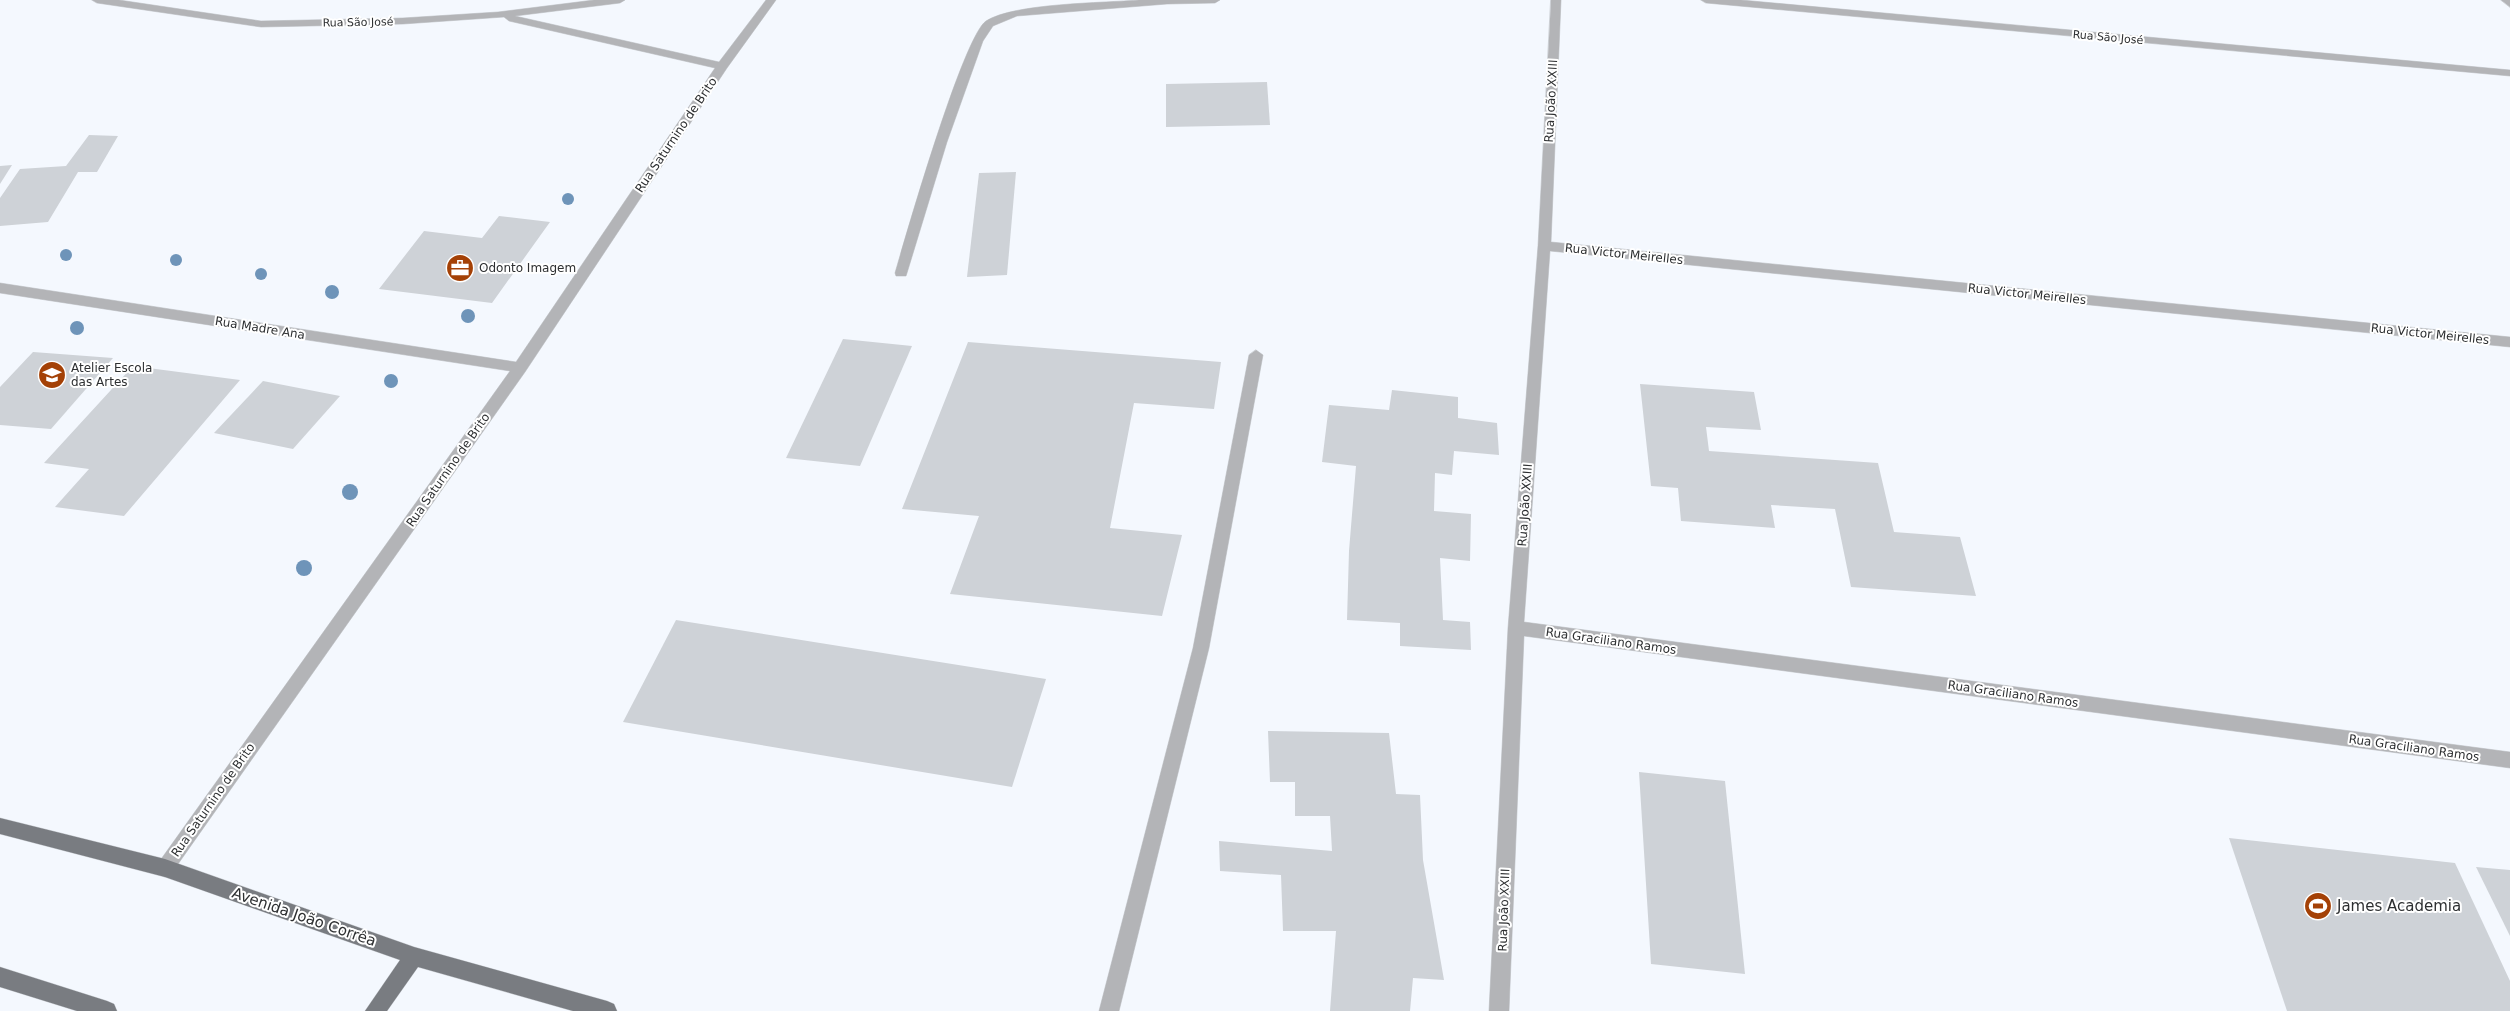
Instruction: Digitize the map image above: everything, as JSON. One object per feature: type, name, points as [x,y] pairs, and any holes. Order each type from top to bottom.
[{"type":"main road","name":"Avenida João Corrêa","points":[[0,826],[165,868],[414,956],[607,1011]]},
{"type":"main road","points":[[375,1011],[414,956]]},
{"type":"main road","points":[[0,977],[107,1011]]},
{"type":"street","name":"Rua São José","points":[[97,0],[261,24],[403,21],[498,16],[620,0]]},
{"type":"street","name":"Rua Saturnino de Brito","points":[[165,868],[520,368],[722,66],[771,0]]},
{"type":"street","points":[[901,273],[941,142],[978,41],[990,24],[1015,13],[1167,1],[1215,0]]},
{"type":"street","name":"Rua João XXIII","points":[[1500,1011],[1516,628],[1544,246],[1556,0]]},
{"type":"street","name":"Rua São José","points":[[1706,0],[2510,73]]},
{"type":"street","points":[[2506,0],[2510,4]]},
{"type":"street","name":"Rua Saturnino de Brito","points":[[498,16],[722,66]]},
{"type":"street","name":"Rua Victor Meirelles","points":[[1544,246],[2510,342]]},
{"type":"street","name":"Rua Madre Ana","points":[[0,288],[520,368]]},
{"type":"street","points":[[1109,1011],[1201,648],[1256,355]]},
{"type":"street","name":"Rua Graciliano Ramos","points":[[1516,628],[2510,760]]},
{"type":"building","points":[[1267,82],[1270,125],[1166,127],[1166,84]]},
{"type":"building","points":[[89,135],[118,136],[97,172],[78,172],[48,222],[0,226],[0,198],[20,169],[66,166]]},
{"type":"building","points":[[12,165],[0,184],[0,166]]},
{"type":"building","points":[[1016,172],[1007,275],[967,277],[979,173]]},
{"type":"building","points":[[499,216],[550,222],[492,303],[379,289],[424,231],[482,238]]},
{"type":"building","points":[[843,339],[912,346],[860,466],[786,458]]},
{"type":"building","points":[[968,342],[1221,362],[1214,409],[1134,403],[1110,528],[1182,535],[1162,616],[950,594],[979,516],[902,509]]},
{"type":"building","points":[[33,352],[113,358],[51,429],[0,425],[0,387]]},
{"type":"building","points":[[133,366],[240,380],[124,516],[55,507],[89,469],[44,463]]},
{"type":"building","points":[[263,381],[340,396],[293,449],[214,433]]},
{"type":"building","points":[[1640,384],[1754,392],[1761,430],[1706,427],[1709,451],[1878,463],[1894,532],[1960,537],[1976,596],[1851,587],[1835,509],[1771,505],[1775,528],[1681,521],[1678,488],[1651,486]]},
{"type":"building","points":[[1392,390],[1458,397],[1458,418],[1497,423],[1499,455],[1454,451],[1452,475],[1435,473],[1434,511],[1471,514],[1470,561],[1440,558],[1443,620],[1470,622],[1471,650],[1400,646],[1400,623],[1347,620],[1349,551],[1356,466],[1322,462],[1329,405],[1389,410]]},
{"type":"building","points":[[676,620],[1046,679],[1012,787],[623,722]]},
{"type":"building","points":[[1268,731],[1389,733],[1396,794],[1420,795],[1423,860],[1444,980],[1413,978],[1410,1011],[1330,1011],[1336,931],[1283,931],[1281,875],[1220,871],[1219,841],[1332,851],[1330,816],[1295,816],[1295,782],[1270,782]]},
{"type":"building","points":[[1639,772],[1725,781],[1745,974],[1651,964]]},
{"type":"building","points":[[2229,838],[2455,863],[2510,981],[2510,1011],[2287,1011]]},
{"type":"building","points":[[2476,867],[2510,870],[2510,936]]},
{"type":"place","name":"Odonto Imagem","points":[[460,268]]},
{"type":"place","name":"Atelier Escola das Artes","points":[[52,375]]},
{"type":"place","name":"James Academia","points":[[2318,906]]}]
